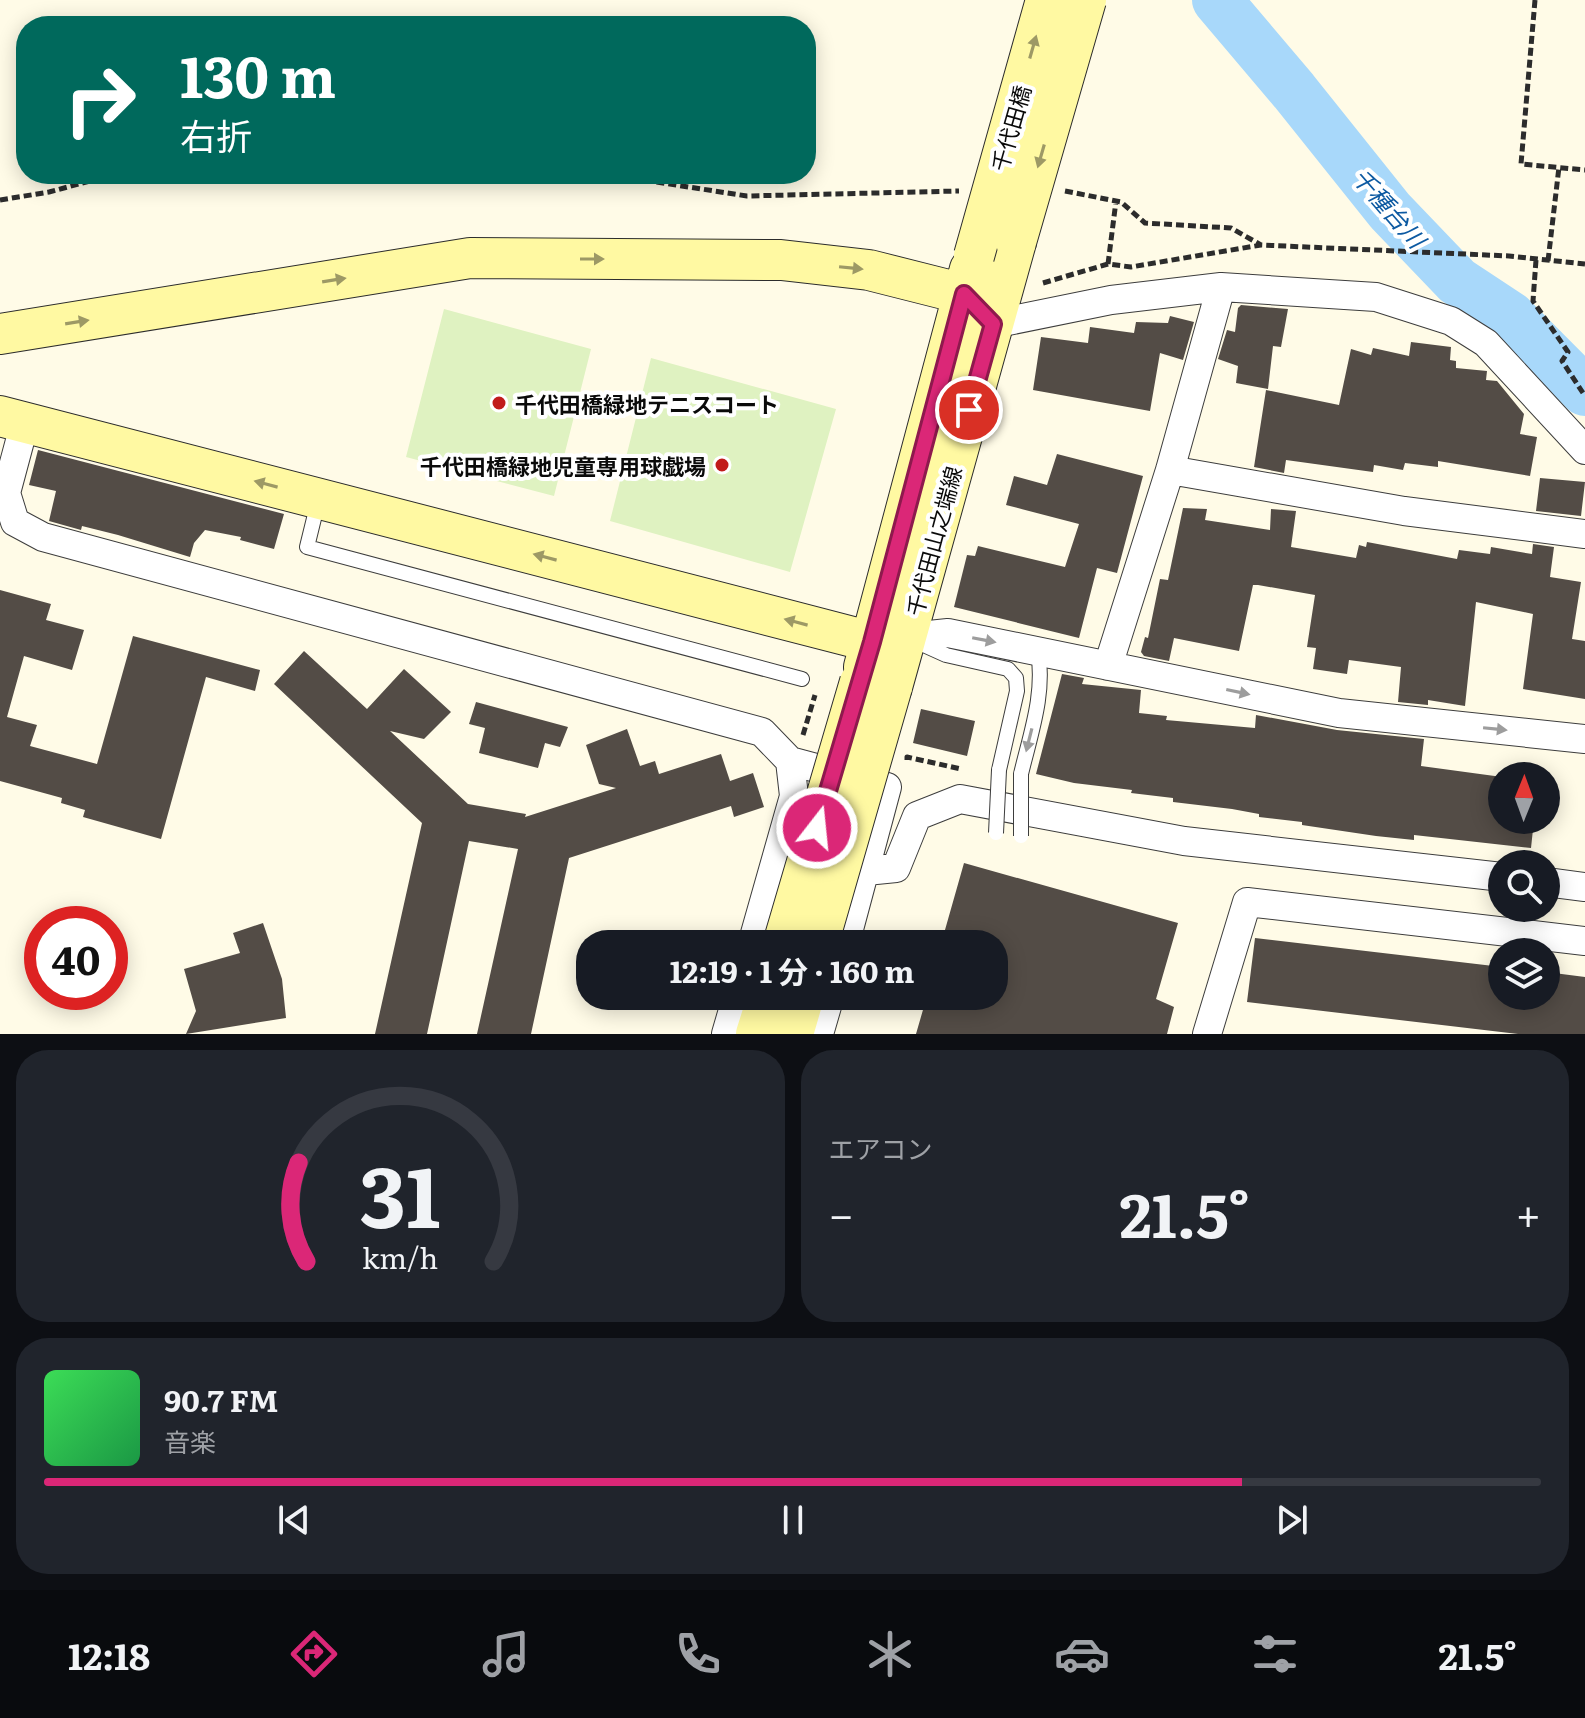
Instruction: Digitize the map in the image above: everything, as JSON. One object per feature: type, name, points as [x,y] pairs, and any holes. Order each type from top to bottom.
[{"type":"street","name":"千代田橋","points":[[969,275],[1046,0]]},
{"type":"street","name":"千代田山之端線","points":[[788,930],[876,684],[993,324],[1086,0]]},
{"type":"street","points":[[0,334],[470,258],[781,260],[869,270],[969,275],[993,324],[1111,300],[1221,287],[1376,297],[1451,321],[1486,343],[1585,450]]},
{"type":"street","name":"千代田山之端線","points":[[889,640],[969,275]]},
{"type":"street","points":[[1108,666],[1170,470],[1221,287]]},
{"type":"street","points":[[849,930],[887,787],[794,754],[762,732],[43,537],[15,522],[6,493],[13,419],[889,640],[948,633],[1339,713],[1585,739]]},
{"type":"street","points":[[1170,470],[1404,511],[1585,534]]},
{"type":"street","name":"千代田山之端線","points":[[821,930],[876,684]]},
{"type":"street","points":[[756,930],[794,796],[794,754]]},
{"type":"street","points":[[866,871],[896,868],[917,816],[960,799],[1184,841],[1488,875]]},
{"type":"street","points":[[1560,884],[1585,887]]},
{"type":"street","points":[[1207,1034],[1247,902],[1585,941]]},
{"type":"street","points":[[726,1034],[733,1010]]},
{"type":"street","points":[[756,1034],[764,1010]]},
{"type":"street","points":[[793,1034],[800,1010]]},
{"type":"street","points":[[819,1034],[826,1010]]},
{"type":"lane","points":[[319,498],[307,547],[802,679]]},
{"type":"lane","points":[[889,640],[1008,669],[1016,678],[1017,691],[999,770],[996,833]]},
{"type":"lane","points":[[1021,836],[1021,774],[1041,696],[1038,651]]},
{"type":"path","points":[[1535,0],[1521,164],[1585,170]]},
{"type":"path","points":[[1548,261],[1559,167]]},
{"type":"path","points":[[0,200],[79,184]]},
{"type":"path","points":[[669,184],[747,196],[966,191]]},
{"type":"path","points":[[1055,189],[1116,201],[1145,223],[1231,228],[1261,245]]},
{"type":"path","points":[[1108,264],[1116,201]]},
{"type":"path","points":[[1390,252],[1509,256],[1585,264]]},
{"type":"path","points":[[1536,260],[1533,301],[1568,352],[1562,361],[1585,396]]},
{"type":"path","points":[[794,754],[819,682]]},
{"type":"green space","name":"千代田橋緑地テニスコート","points":[[444,309],[591,349],[554,496],[406,457]]},
{"type":"green space","name":"千代田橋緑地児童専用球戯場","points":[[651,358],[836,409],[790,572],[610,521]]},
{"type":"building","points":[[1241,305],[1288,309],[1281,347],[1273,346],[1268,389],[1236,383],[1238,366],[1218,359],[1227,330],[1235,332]]},
{"type":"building","points":[[1170,316],[1194,322],[1183,360],[1160,353],[1150,411],[1033,390],[1041,337],[1088,343],[1090,327],[1134,333],[1136,322],[1168,323]]},
{"type":"building","points":[[1411,342],[1451,347],[1450,360],[1456,361],[1456,368],[1487,371],[1486,380],[1497,381],[1524,414],[1520,434],[1537,437],[1530,476],[1438,461],[1438,467],[1405,463],[1403,470],[1374,465],[1373,472],[1286,460],[1284,473],[1254,467],[1266,390],[1339,405],[1351,349],[1371,355],[1373,348],[1409,356]]},
{"type":"building","points":[[38,450],[284,514],[274,549],[240,540],[241,537],[205,530],[194,543],[190,557],[118,535],[82,526],[81,530],[49,521],[56,491],[29,485]]},
{"type":"building","points":[[1057,454],[1143,476],[1117,573],[1097,568],[1079,638],[954,607],[967,555],[975,556],[978,546],[1065,567],[1079,524],[1006,505],[1014,476],[1047,485]]},
{"type":"building","points":[[1540,478],[1585,482],[1581,516],[1536,511]]},
{"type":"building","points":[[1183,508],[1207,509],[1205,520],[1270,530],[1271,509],[1296,511],[1291,547],[1356,558],[1359,545],[1366,547],[1367,542],[1457,559],[1459,550],[1490,554],[1491,547],[1532,554],[1533,544],[1554,547],[1550,577],[1581,582],[1572,639],[1585,641],[1585,699],[1523,689],[1533,614],[1476,602],[1465,706],[1428,700],[1428,705],[1398,702],[1401,667],[1349,660],[1347,674],[1313,669],[1316,648],[1307,647],[1315,595],[1258,585],[1253,585],[1239,651],[1174,638],[1169,661],[1144,656],[1141,652],[1145,637],[1148,638],[1160,579],[1168,580]]},
{"type":"building","points":[[0,590],[51,604],[46,620],[84,630],[72,670],[24,656],[7,717],[37,725],[30,746],[97,764],[133,636],[260,670],[255,691],[206,677],[161,839],[83,817],[85,810],[61,803],[62,798],[0,781]]},
{"type":"building","points":[[304,651],[367,709],[404,669],[451,712],[424,739],[390,731],[468,804],[526,814],[525,817],[616,788],[599,784],[586,745],[627,729],[640,766],[655,761],[659,774],[721,754],[730,781],[753,773],[764,807],[734,817],[731,806],[569,858],[531,1034],[477,1034],[518,849],[469,841],[427,1034],[375,1034],[422,823],[274,684]]},
{"type":"building","points":[[1062,674],[1084,678],[1082,684],[1141,690],[1139,713],[1167,716],[1166,720],[1255,728],[1256,715],[1337,730],[1424,739],[1421,766],[1488,775],[1488,834],[1532,834],[1531,848],[1414,835],[1414,840],[1302,825],[1302,822],[1173,802],[1173,798],[1036,774]]},
{"type":"building","points":[[476,702],[568,727],[560,747],[545,743],[538,768],[479,753],[485,728],[469,724]]},
{"type":"building","points":[[921,709],[975,721],[967,756],[913,743]]},
{"type":"building","points":[[964,863],[1178,923],[1156,999],[1174,1007],[1167,1034],[916,1034],[923,1010],[1008,1010],[1008,930],[945,930]]},
{"type":"building","points":[[263,923],[282,979],[286,1018],[186,1034],[196,1011],[184,969],[240,953],[233,933]]},
{"type":"building","points":[[1255,938],[1488,965],[1488,1010],[1560,1010],[1560,974],[1585,977],[1585,1034],[1518,1034],[1247,1002]]},
{"type":"waterway","name":"千種台川","points":[[1217,0],[1390,211],[1457,281],[1510,316],[1585,391]]},
{"type":"place","name":"千代田橋緑地テニスコート","points":[[499,403]]},
{"type":"place","name":"千代田橋緑地児童専用球戯場","points":[[722,465]]},
{"type":"route","points":[[817,828],[872,642],[964,294],[993,324],[969,410]]}]
